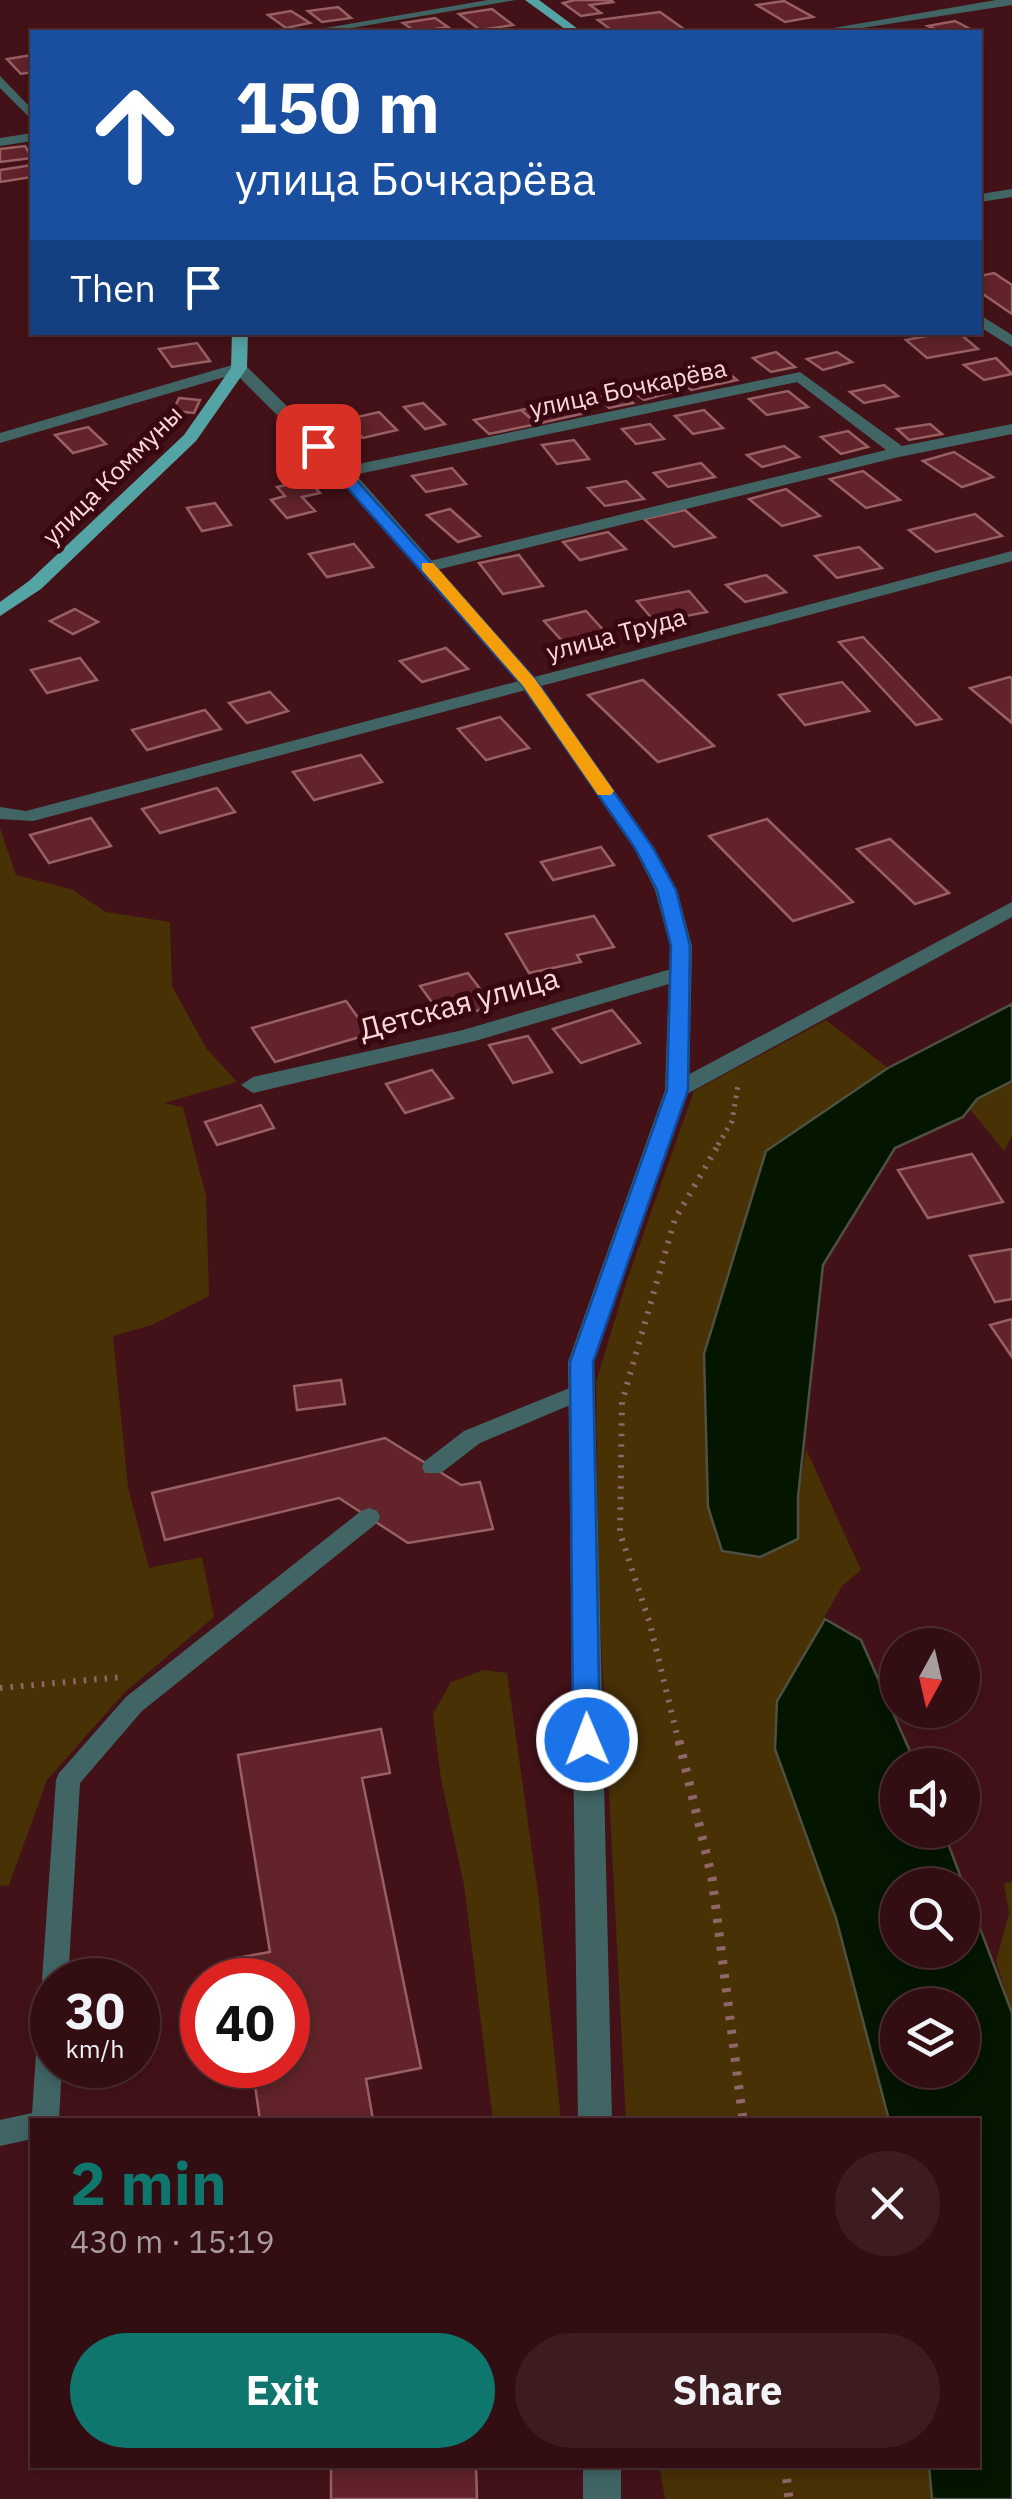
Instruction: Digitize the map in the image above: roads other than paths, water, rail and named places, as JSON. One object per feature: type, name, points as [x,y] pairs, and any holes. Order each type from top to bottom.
[{"type":"main road","points":[[531,0],[573,30]]},
{"type":"main road","points":[[239,368],[240,335]]},
{"type":"main road","name":"улица Коммуны","points":[[0,611],[35,585],[190,438],[239,368]]},
{"type":"street","points":[[321,30],[510,0]]},
{"type":"street","points":[[828,30],[1012,0]]},
{"type":"street","points":[[7,82],[30,113]]},
{"type":"street","points":[[0,142],[30,138]]},
{"type":"street","points":[[982,198],[1012,193]]},
{"type":"street","points":[[982,321],[1012,342]]},
{"type":"street","points":[[239,368],[344,472],[529,682],[644,848],[666,890],[680,946],[678,1090],[582,1362],[594,2118]]},
{"type":"street","name":"улица Коммуны","points":[[0,438],[239,368]]},
{"type":"street","name":"улица Бочкарёва","points":[[344,472],[800,377],[899,452]]},
{"type":"street","points":[[428,566],[899,452],[1012,429]]},
{"type":"street","name":"улица Труда","points":[[0,813],[26,816],[1012,556]]},
{"type":"street","points":[[678,1090],[1012,908]]},
{"type":"street","name":"Детская улица","points":[[253,1085],[467,1036],[678,974]]},
{"type":"street","points":[[602,2468],[602,2499]]},
{"type":"lane","points":[[433,1468],[472,1437],[582,1391]]},
{"type":"lane","points":[[56,1958],[68,1780],[134,1704],[369,1518]]},
{"type":"lane","points":[[45,2118],[47,2088]]},
{"type":"lane","points":[[0,2133],[30,2126]]}]
